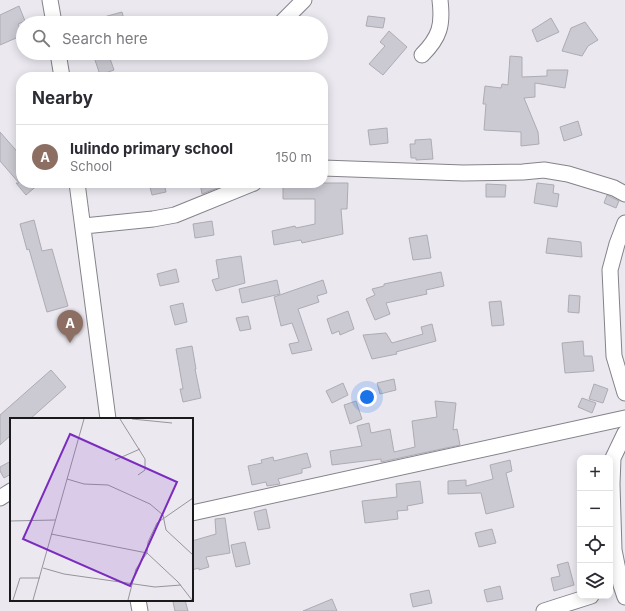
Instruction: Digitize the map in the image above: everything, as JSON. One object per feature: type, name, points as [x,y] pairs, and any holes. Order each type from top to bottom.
[{"type":"street","points":[[50,0],[53,16]]},
{"type":"street","points":[[288,16],[304,0]]},
{"type":"street","points":[[422,55],[431,46],[439,33],[441,18],[440,0]]},
{"type":"street","points":[[59,60],[61,72]]},
{"type":"street","points":[[328,168],[464,173],[523,172],[544,170],[568,174],[614,188],[625,194]]},
{"type":"street","points":[[79,188],[108,418]]},
{"type":"street","points":[[84,226],[153,219],[175,215],[242,188]]},
{"type":"street","points":[[625,223],[617,244],[610,270],[614,356],[625,392]]},
{"type":"street","points":[[193,513],[625,418]]},
{"type":"street","points":[[620,589],[614,550],[612,484],[613,458],[625,432]]},
{"type":"street","points":[[0,498],[10,492]]},
{"type":"street","points":[[544,611],[582,599]]},
{"type":"street","points":[[138,601],[140,611]]},
{"type":"building","points":[[19,6],[23,16],[16,16],[16,38],[0,45],[0,15]]},
{"type":"building","points":[[122,12],[123,16],[108,16]]},
{"type":"building","points":[[368,16],[385,18],[383,28],[366,26]]},
{"type":"building","points":[[551,18],[559,32],[537,42],[532,30]]},
{"type":"building","points":[[585,22],[598,40],[588,46],[582,56],[562,51],[571,28]]},
{"type":"building","points":[[389,31],[407,47],[383,75],[369,64],[385,46],[380,42]]},
{"type":"building","points":[[510,56],[522,57],[522,77],[547,76],[547,70],[568,70],[565,88],[535,83],[535,97],[524,98],[538,132],[539,144],[521,146],[521,132],[484,130],[486,104],[483,104],[485,86],[501,88],[502,84],[508,85]]},
{"type":"building","points":[[95,60],[110,60],[114,70],[108,72],[99,72]]},
{"type":"building","points":[[578,121],[582,135],[564,141],[560,127]]},
{"type":"building","points":[[387,128],[388,143],[370,145],[368,130]]},
{"type":"building","points":[[0,132],[16,150],[16,180],[0,161]]},
{"type":"building","points":[[431,139],[433,159],[416,160],[416,158],[411,158],[410,144],[415,144],[415,140]]},
{"type":"building","points":[[328,183],[348,183],[347,209],[341,209],[343,234],[302,243],[301,240],[274,245],[272,231],[295,226],[296,228],[315,224],[315,199],[283,199],[283,188],[328,188]]},
{"type":"building","points":[[537,183],[554,185],[553,193],[559,194],[557,207],[534,203]]},
{"type":"building","points":[[486,184],[506,185],[505,197],[486,197]]},
{"type":"building","points":[[20,188],[34,188],[26,195]]},
{"type":"building","points":[[150,188],[165,188],[166,192],[152,195]]},
{"type":"building","points":[[201,188],[217,188],[202,194]]},
{"type":"building","points":[[607,195],[619,201],[616,208],[604,203]]},
{"type":"building","points":[[34,220],[42,251],[52,249],[68,306],[47,312],[29,249],[27,250],[20,224]]},
{"type":"building","points":[[212,221],[214,235],[195,238],[193,224]]},
{"type":"building","points":[[427,235],[431,258],[413,260],[409,238]]},
{"type":"building","points":[[548,238],[581,242],[582,257],[546,253]]},
{"type":"building","points":[[241,256],[245,283],[216,291],[212,280],[219,278],[216,260]]},
{"type":"building","points":[[176,269],[179,282],[160,286],[157,274]]},
{"type":"building","points":[[441,272],[444,286],[426,290],[427,294],[386,303],[390,314],[375,320],[366,299],[375,295],[372,289],[384,286],[384,284]]},
{"type":"building","points":[[277,280],[280,294],[242,303],[239,289]]},
{"type":"building","points":[[323,280],[327,293],[317,296],[319,302],[298,309],[312,350],[292,354],[289,344],[299,342],[292,323],[281,326],[274,297]]},
{"type":"building","points":[[569,295],[580,296],[579,313],[568,312]]},
{"type":"building","points":[[501,301],[504,325],[492,326],[489,302]]},
{"type":"building","points":[[183,303],[187,322],[175,325],[170,306]]},
{"type":"building","points":[[348,311],[354,329],[340,335],[339,331],[332,334],[327,319]]},
{"type":"building","points":[[248,316],[251,329],[240,331],[236,318]]},
{"type":"building","points":[[432,324],[436,341],[396,352],[397,354],[372,359],[363,335],[386,333],[392,343],[423,334],[421,327]]},
{"type":"building","points":[[583,341],[584,356],[592,356],[594,371],[565,373],[562,343]]},
{"type":"building","points":[[192,346],[201,398],[183,402],[180,389],[183,389],[176,349]]},
{"type":"building","points":[[51,370],[66,387],[31,418],[10,418],[10,436],[0,445],[0,415]]},
{"type":"building","points":[[394,379],[396,390],[380,394],[377,383]]},
{"type":"building","points":[[343,383],[348,395],[332,403],[326,391]]},
{"type":"building","points":[[594,384],[608,389],[603,403],[589,399]]},
{"type":"building","points":[[582,398],[596,403],[592,413],[578,407]]},
{"type":"building","points":[[356,401],[362,419],[350,424],[344,405]]},
{"type":"building","points":[[435,401],[456,403],[453,430],[457,429],[460,445],[381,462],[381,459],[332,465],[330,451],[362,446],[357,426],[369,423],[371,433],[390,429],[394,452],[415,447],[412,421],[437,417]]},
{"type":"building","points":[[307,453],[311,467],[302,469],[302,473],[278,479],[280,484],[267,486],[266,482],[252,485],[248,466],[262,463],[261,460],[273,457],[274,461]]},
{"type":"building","points":[[510,460],[512,471],[506,473],[514,507],[486,514],[481,493],[448,494],[448,481],[466,480],[466,486],[493,479],[490,465]]},
{"type":"building","points":[[10,462],[10,475],[4,478],[0,471],[0,467]]},
{"type":"building","points":[[420,481],[423,503],[407,506],[408,510],[397,511],[398,519],[365,523],[362,501],[397,497],[396,484]]},
{"type":"building","points":[[266,509],[270,528],[258,530],[254,512]]},
{"type":"building","points":[[225,518],[230,553],[206,557],[209,567],[199,570],[199,568],[193,570],[193,541],[216,534],[215,519]]},
{"type":"building","points":[[492,529],[496,543],[479,547],[475,533]]},
{"type":"building","points":[[245,542],[250,564],[236,567],[231,545]]},
{"type":"building","points":[[568,562],[574,585],[554,591],[551,578],[560,576],[557,565]]},
{"type":"building","points":[[500,586],[503,599],[487,602],[484,590]]},
{"type":"building","points":[[429,590],[432,603],[413,607],[410,594]]},
{"type":"building","points":[[332,599],[337,611],[303,611]]},
{"type":"building","points":[[185,601],[188,611],[175,611],[173,602]]},
{"type":"place","name":"lulindo primary school","points":[[70,343]]}]
